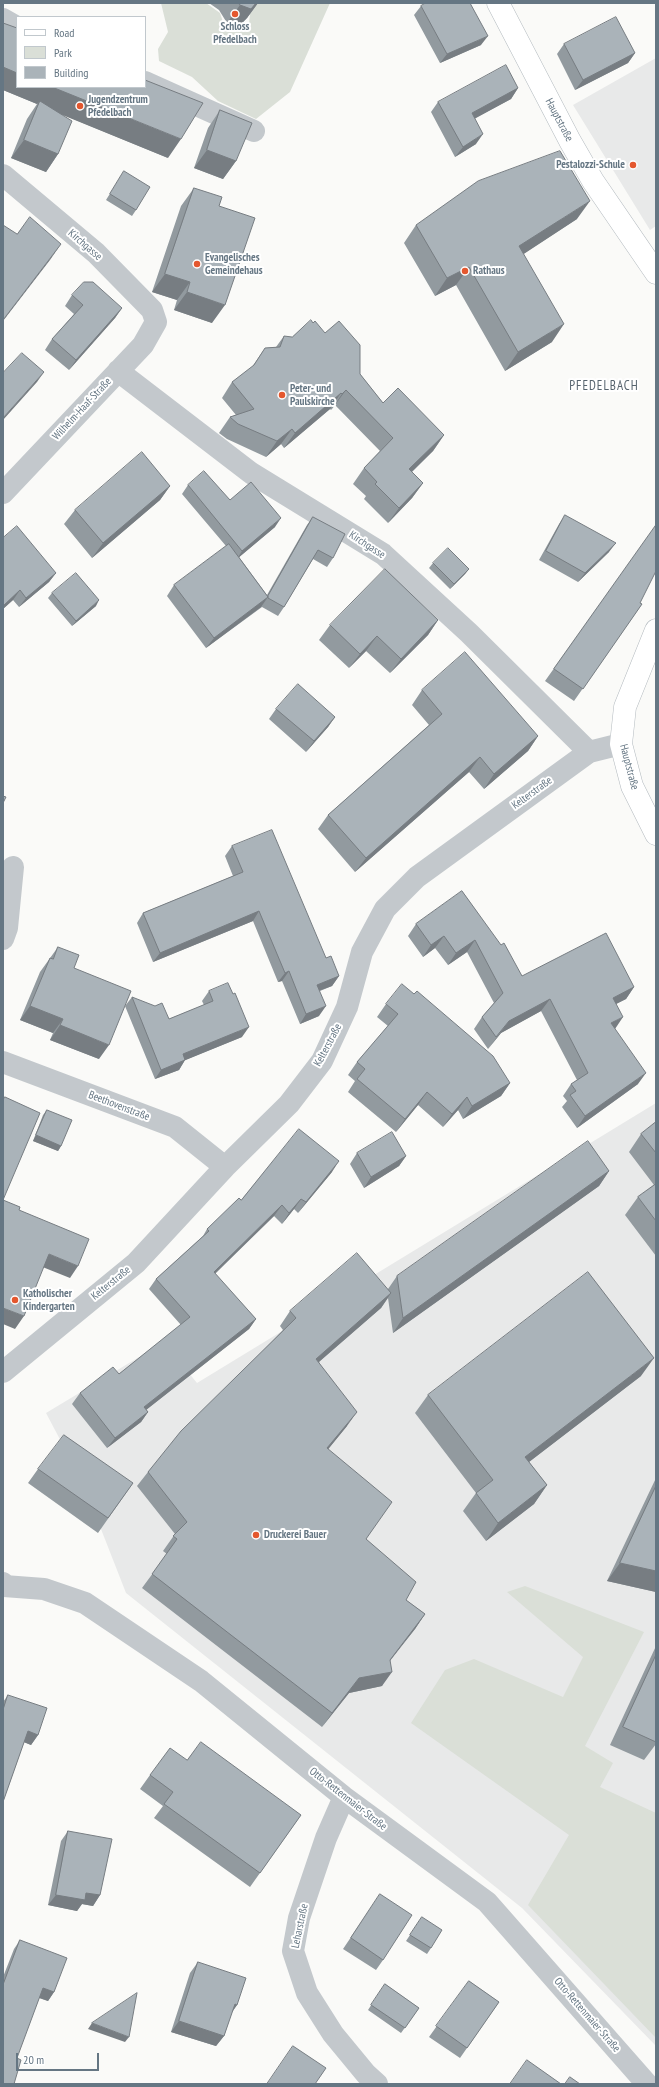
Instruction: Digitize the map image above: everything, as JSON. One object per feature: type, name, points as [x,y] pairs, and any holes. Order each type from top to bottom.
[{"type":"main road","name":"Hauptstraße","points":[[498,3],[590,174],[656,272]]},
{"type":"main road","name":"Hauptstraße","points":[[656,630],[625,707],[621,744],[632,786],[656,834]]},
{"type":"street","points":[[3,19],[16,26]]},
{"type":"street","points":[[146,82],[254,131]]},
{"type":"street","name":"Kirchgasse","points":[[3,175],[96,253],[152,310],[156,322]]},
{"type":"street","name":"Wilhelm-Haaf-Straße","points":[[3,493],[143,345],[156,322]]},
{"type":"street","name":"Kirchgasse","points":[[118,371],[251,474],[383,554],[469,633],[589,752]]},
{"type":"street","name":"Kelterstraße","points":[[3,1372],[136,1263],[225,1167],[289,1104],[322,1061],[347,1007],[362,952],[385,909],[417,877],[589,752],[621,744]]},
{"type":"street","points":[[3,939],[7,928],[13,867]]},
{"type":"street","name":"Beethovenstraße","points":[[3,1062],[175,1127],[225,1167]]},
{"type":"street","name":"Otto-Rettenmaier-Straße","points":[[3,1587],[44,1589],[85,1603],[201,1681],[344,1797],[487,1902],[647,2084]]},
{"type":"street","name":"Leharstraße","points":[[344,1797],[326,1838],[299,1918],[293,1951],[307,1993],[334,2034],[366,2074],[377,2084]]},
{"type":"shaded area","name":"Pestalozzi-Schule","points":[[656,58],[656,226],[650,230],[573,105]]},
{"type":"shaded area","points":[[656,1103],[656,2046],[522,1908],[126,1593],[83,1483],[46,1413],[164,1342],[197,1383]]},
{"type":"green space","points":[[161,3],[206,3],[220,13],[223,22],[234,30],[249,23],[250,14],[248,6],[244,3],[330,3],[290,92],[256,119],[218,101],[192,77],[159,61],[158,49],[168,32]]},
{"type":"green space","points":[[525,1586],[644,1632],[585,1746],[613,1763],[600,1787],[656,1813],[656,2038],[528,1905],[569,1835],[411,1723],[445,1670],[474,1659],[563,1697],[583,1657],[507,1592]]},
{"type":"building","points":[[239,3],[256,3],[251,9],[240,5]]},
{"type":"building","points":[[426,3],[470,3],[488,36],[447,54],[421,6]]},
{"type":"building","points":[[616,17],[635,53],[583,80],[564,44]]},
{"type":"building","points":[[3,23],[16,28],[16,73],[3,67]]},
{"type":"building","points":[[506,65],[518,88],[472,113],[483,134],[463,147],[438,102]]},
{"type":"building","points":[[146,80],[203,103],[181,139],[54,88],[146,88]]},
{"type":"building","points":[[40,101],[72,121],[58,154],[24,140]]},
{"type":"building","points":[[220,110],[252,123],[236,161],[207,150]]},
{"type":"building","name":"Rathaus","points":[[560,151],[590,201],[519,246],[564,324],[518,352],[469,267],[447,278],[416,225],[478,181]]},
{"type":"building","points":[[124,171],[150,187],[136,210],[110,194]]},
{"type":"building","name":"Evangelisches Gemeindehaus","points":[[194,188],[222,197],[219,206],[255,218],[225,305],[187,292],[190,282],[165,274]]},
{"type":"building","points":[[30,217],[61,244],[3,320],[3,225],[17,234]]},
{"type":"building","points":[[84,282],[93,282],[122,308],[76,360],[52,339],[83,305],[72,295]]},
{"type":"building","points":[[311,320],[313,323],[315,321],[325,333],[339,321],[360,345],[360,374],[383,403],[398,388],[444,435],[409,469],[423,483],[399,508],[375,484],[377,482],[364,468],[393,438],[346,390],[295,433],[292,429],[277,441],[238,424],[230,417],[254,409],[232,382],[254,365],[265,348],[280,347],[284,336],[292,337]]},
{"type":"building","points":[[22,353],[44,372],[3,418],[3,373]]},
{"type":"building","points":[[142,452],[170,486],[103,543],[75,510]]},
{"type":"building","points":[[204,471],[230,500],[251,482],[281,518],[242,551],[188,485]]},
{"type":"building","points":[[565,515],[616,543],[585,573],[546,551]]},
{"type":"building","points":[[313,517],[345,534],[333,558],[318,550],[284,607],[268,598],[268,596]]},
{"type":"building","points":[[656,525],[656,571],[640,603],[642,604],[583,689],[554,669]]},
{"type":"building","points":[[17,526],[56,573],[26,598],[20,590],[3,606],[3,538]]},
{"type":"building","points":[[229,544],[268,597],[214,638],[174,585]]},
{"type":"building","points":[[448,548],[469,569],[454,584],[433,563]]},
{"type":"building","points":[[385,569],[438,620],[401,659],[377,636],[360,654],[330,625]]},
{"type":"building","points":[[76,573],[99,600],[76,621],[52,593]]},
{"type":"building","points":[[465,652],[538,736],[494,774],[480,757],[366,858],[328,815],[442,714],[422,690]]},
{"type":"building","points":[[298,684],[335,717],[314,741],[276,709]]},
{"type":"building","points":[[3,796],[6,797],[3,803]]},
{"type":"building","points":[[272,830],[326,958],[331,956],[339,976],[317,985],[326,1006],[306,1014],[289,971],[285,973],[259,911],[160,953],[143,913],[243,872],[232,846]]},
{"type":"building","points":[[462,891],[501,945],[504,943],[522,976],[606,933],[634,987],[613,998],[623,1017],[611,1023],[646,1073],[585,1116],[570,1095],[576,1091],[571,1084],[588,1073],[550,999],[509,1021],[496,1037],[482,1017],[503,993],[475,940],[456,953],[444,936],[431,945],[416,924]]},
{"type":"building","points":[[58,947],[79,955],[74,968],[131,991],[109,1045],[60,1025],[63,1019],[30,1006],[50,958],[53,959]]},
{"type":"building","points":[[228,983],[233,994],[235,993],[249,1027],[183,1054],[185,1060],[161,1070],[132,997],[155,1006],[162,1003],[169,1019],[213,1001],[209,991]]},
{"type":"building","points":[[402,984],[414,994],[417,991],[493,1056],[510,1083],[472,1106],[467,1097],[452,1114],[427,1092],[405,1119],[357,1079],[365,1069],[357,1062],[398,1014],[386,1004]]},
{"type":"building","points":[[5,1097],[40,1113],[3,1200],[3,1101]]},
{"type":"building","points":[[47,1110],[72,1120],[61,1146],[36,1135]]},
{"type":"building","points":[[656,1122],[656,1153],[641,1134]]},
{"type":"building","points":[[299,1129],[339,1161],[306,1202],[301,1199],[289,1213],[282,1205],[214,1272],[256,1319],[144,1407],[148,1412],[115,1438],[80,1393],[113,1367],[119,1374],[190,1317],[156,1279],[209,1231],[207,1229],[239,1198],[241,1200]]},
{"type":"building","points":[[392,1132],[406,1156],[371,1177],[357,1153]]},
{"type":"building","points":[[588,1141],[609,1171],[403,1318],[397,1276]]},
{"type":"building","points":[[656,1184],[656,1221],[638,1197]]},
{"type":"building","points":[[3,1200],[20,1207],[19,1210],[89,1239],[78,1266],[49,1254],[24,1316],[3,1308]]},
{"type":"building","name":"Druckerei Bauer","points":[[357,1253],[391,1293],[316,1359],[357,1412],[327,1448],[392,1502],[366,1539],[416,1582],[406,1600],[425,1614],[390,1660],[392,1672],[359,1678],[332,1713],[152,1574],[177,1539],[173,1536],[187,1522],[148,1472],[181,1431],[296,1318],[290,1311]]},
{"type":"building","points":[[588,1272],[654,1358],[525,1457],[547,1485],[498,1523],[476,1493],[493,1480],[428,1395]]},
{"type":"building","points":[[64,1435],[133,1483],[108,1518],[38,1469]]},
{"type":"building","points":[[656,1486],[656,1571],[620,1563]]},
{"type":"building","points":[[656,1655],[656,1742],[623,1727]]},
{"type":"building","points":[[8,1695],[47,1708],[38,1735],[28,1731],[3,1802],[3,1710]]},
{"type":"building","points":[[201,1742],[301,1815],[260,1873],[164,1804],[173,1792],[150,1775],[170,1748],[187,1760]]},
{"type":"building","points":[[68,1831],[112,1839],[100,1895],[86,1893],[85,1900],[56,1895]]},
{"type":"building","points":[[380,1894],[412,1915],[383,1960],[351,1938]]},
{"type":"building","points":[[422,1917],[442,1930],[431,1948],[410,1935]]},
{"type":"building","points":[[20,1940],[67,1958],[54,1992],[43,1988],[17,2058],[21,2060],[14,2084],[3,2084],[3,1985]]},
{"type":"building","points":[[198,1962],[246,1978],[224,2036],[179,2021]]},
{"type":"building","points":[[469,1981],[499,2002],[467,2048],[436,2026]]},
{"type":"building","points":[[385,1984],[419,2008],[405,2028],[371,2005]]},
{"type":"building","points":[[137,1993],[129,2037],[92,2023]]},
{"type":"building","points":[[293,2046],[326,2068],[315,2084],[267,2084]]},
{"type":"building","points":[[527,2060],[561,2084],[510,2084]]},
{"type":"building","points":[[570,2077],[580,2084],[565,2084]]},
{"type":"place","name":"Schloss Pfedelbach","points":[[235,14]]},
{"type":"place","name":"Jugendzentrum Pfedelbach","points":[[80,106]]},
{"type":"place","name":"Pestalozzi-Schule","points":[[633,165]]},
{"type":"place","name":"Evangelisches Gemeindehaus","points":[[197,264]]},
{"type":"place","name":"Rathaus","points":[[465,271]]},
{"type":"place","name":"Peter- und Paulskirche","points":[[282,395]]},
{"type":"place","name":"Katholischer Kindergarten","points":[[15,1300]]},
{"type":"place","name":"Druckerei Bauer","points":[[256,1535]]},
{"type":"district","name":"PFEDELBACH","points":[[604,386]]}]
